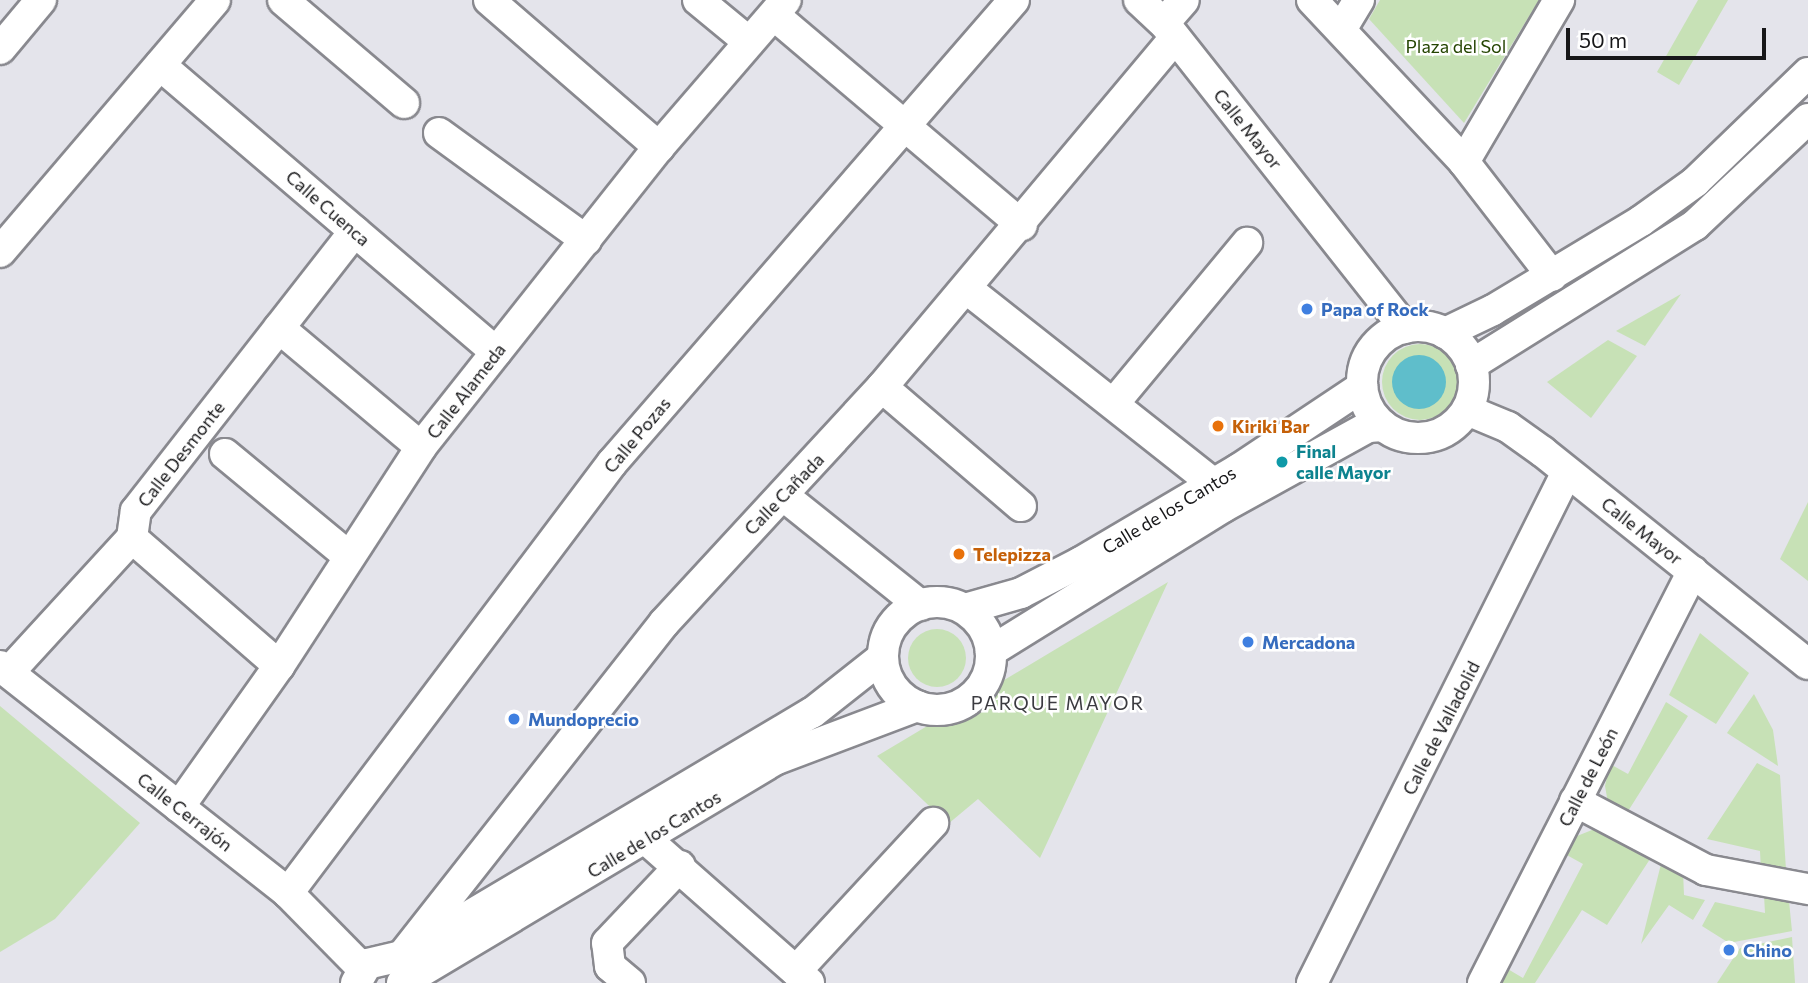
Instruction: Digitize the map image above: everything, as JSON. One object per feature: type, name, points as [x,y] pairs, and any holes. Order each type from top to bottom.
[{"type":"street","points":[[0,49],[41,0]]},
{"type":"street","points":[[0,252],[215,0]]},
{"type":"street","points":[[283,0],[404,103]]},
{"type":"street","points":[[489,0],[659,148]]},
{"type":"street","points":[[698,0],[748,43]]},
{"type":"street","name":"Calle Pozas","points":[[288,893],[612,463],[1014,0]]},
{"type":"street","name":"Calle Mayor","points":[[1139,0],[1169,31],[1405,328]]},
{"type":"street","name":"Calle Cañada","points":[[399,967],[664,623],[760,518],[785,497],[1022,225],[1169,31],[1184,0]]},
{"type":"street","points":[[1312,0],[1342,28],[1464,162],[1552,276]]},
{"type":"street","points":[[1342,28],[1359,0]]},
{"type":"street","points":[[1464,162],[1559,0]]},
{"type":"street","points":[[780,7],[904,128],[1022,225]]},
{"type":"street","name":"Calle Alameda","points":[[179,807],[279,666],[347,555],[421,447],[659,148],[780,7]]},
{"type":"street","name":"Calle Cuenca","points":[[160,65],[496,352]]},
{"type":"street","points":[[1445,333],[1552,276],[1695,182],[1808,73]]},
{"type":"street","points":[[1471,365],[1695,225],[1808,119]]},
{"type":"street","points":[[439,132],[586,240]]},
{"type":"street","name":"Calle Desmonte","points":[[4,669],[132,538],[136,512],[355,231]]},
{"type":"street","points":[[1115,402],[1247,243]]},
{"type":"street","points":[[967,289],[1115,402],[1213,483]]},
{"type":"street","points":[[279,328],[421,447]]},
{"type":"street","points":[[1405,328],[1445,333],[1466,352],[1471,365],[1473,396],[1467,410],[1441,434],[1424,438],[1406,437],[1383,426],[1366,404],[1362,387],[1369,355],[1378,343],[1405,328]]},
{"type":"street","points":[[882,387],[1021,506]]},
{"type":"street","name":"Calle de los Cantos","points":[[965,609],[1021,593],[1213,483],[1362,387]]},
{"type":"street","name":"Calle Mayor","points":[[1467,410],[1508,427],[1808,664]]},
{"type":"street","name":"Calle de los Cantos","points":[[991,651],[1223,507],[1368,427],[1383,426]]},
{"type":"street","points":[[225,454],[347,555]]},
{"type":"street","name":"Calle de Valladolid","points":[[1312,983],[1567,472]]},
{"type":"street","points":[[785,497],[920,605]]},
{"type":"street","points":[[132,538],[279,666]]},
{"type":"street","name":"Calle de León","points":[[1483,983],[1693,571]]},
{"type":"street","points":[[935,602],[965,609],[983,627],[991,651],[986,678],[966,702],[933,710],[917,706],[892,687],[883,657],[893,625],[920,605],[935,602]]},
{"type":"street","name":"Calle de los Cantos","points":[[399,967],[812,713],[883,657]]},
{"type":"street","name":"Calle Cerrajón","points":[[4,669],[288,893],[359,975]]},
{"type":"street","name":"Calle de los Cantos","points":[[399,967],[647,840],[777,759],[917,706]]},
{"type":"street","points":[[1575,801],[1706,870],[1808,890]]},
{"type":"street","points":[[647,840],[680,866],[803,977],[933,823]]},
{"type":"street","points":[[630,983],[610,966],[607,943],[680,866]]},
{"type":"street","points":[[359,975],[379,961],[399,967]]},
{"type":"green space","name":"Plaza del Sol","points":[[1380,0],[1539,0],[1464,123],[1369,19]]},
{"type":"green space","points":[[1698,0],[1728,0],[1679,85],[1657,72]]},
{"type":"green space","points":[[1767,122],[1780,135],[1707,204],[1516,326],[1507,309]]},
{"type":"green space","points":[[1681,294],[1645,346],[1616,331]]},
{"type":"green space","points":[[1608,340],[1637,356],[1591,418],[1547,382]]},
{"type":"green space","points":[[1413,344],[1427,344],[1441,350],[1452,361],[1458,382],[1455,397],[1447,409],[1427,420],[1413,420],[1399,414],[1388,403],[1382,389],[1382,375],[1388,361],[1399,350]]},
{"type":"green space","points":[[1808,502],[1808,581],[1780,559]]},
{"type":"green space","points":[[1168,582],[1040,858],[978,799],[948,824],[877,756]]},
{"type":"green space","points":[[937,629],[953,634],[961,642],[966,658],[961,674],[953,682],[937,687],[921,682],[913,674],[908,658],[913,642],[921,634]]},
{"type":"green space","points":[[1700,633],[1749,673],[1716,724],[1669,695]]},
{"type":"green space","points":[[1754,694],[1773,730],[1778,766],[1727,733]]},
{"type":"green space","points":[[1666,702],[1688,716],[1625,816],[1608,803],[1605,786],[1610,764],[1628,774]]},
{"type":"green space","points":[[0,706],[140,823],[55,919],[0,952]]},
{"type":"green space","points":[[1757,763],[1780,775],[1786,870],[1761,871],[1760,851],[1707,839]]},
{"type":"green space","points":[[1592,830],[1605,830],[1652,856],[1607,925],[1582,910],[1535,983],[1501,983],[1506,968],[1523,978],[1583,864],[1565,854],[1577,836]]},
{"type":"green space","points":[[1662,860],[1683,871],[1684,895],[1705,900],[1693,920],[1669,905],[1641,944]]},
{"type":"green space","points":[[1764,895],[1789,901],[1792,931],[1729,943],[1702,926],[1715,902],[1765,913]]},
{"type":"green space","points":[[1792,937],[1795,983],[1717,983],[1740,948]]},
{"type":"water","points":[[1419,355],[1438,363],[1446,382],[1438,401],[1419,409],[1400,401],[1392,382],[1400,363]]},
{"type":"place","name":"Papa of Rock","points":[[1307,309]]},
{"type":"place","name":"Kiriki Bar","points":[[1218,426]]},
{"type":"place","name":"Final calle Mayor","points":[[1282,462]]},
{"type":"place","name":"Telepizza","points":[[959,554]]},
{"type":"place","name":"Mercadona","points":[[1248,642]]},
{"type":"place","name":"Mundoprecio","points":[[514,719]]},
{"type":"place","name":"Chino","points":[[1729,950]]},
{"type":"district","name":"PARQUE MAYOR","points":[[1058,703]]}]
